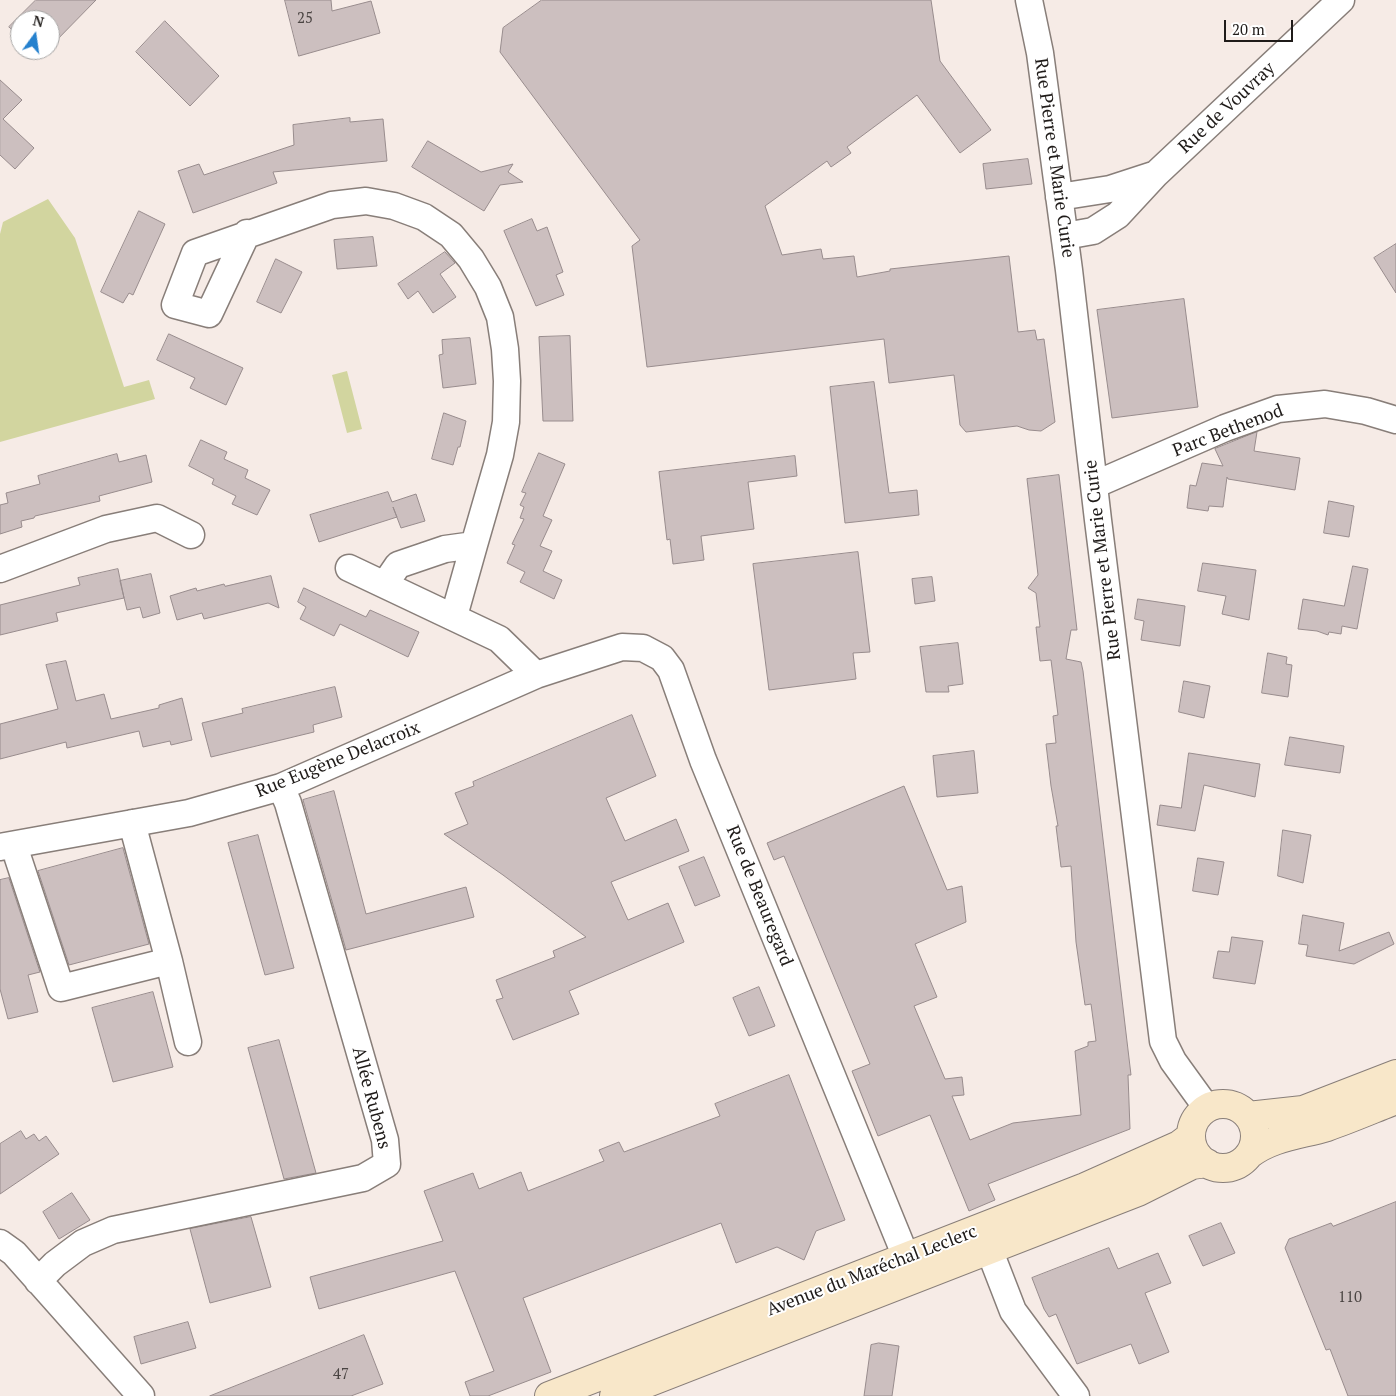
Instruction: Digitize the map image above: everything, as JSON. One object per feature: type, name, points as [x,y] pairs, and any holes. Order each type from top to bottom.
[{"type":"main road","points":[[1248,1116],[1303,1110],[1396,1074]]},
{"type":"main road","points":[[1250,1154],[1254,1145],[1253,1125],[1248,1116],[1234,1106],[1224,1104],[1207,1108],[1196,1120],[1191,1136],[1199,1157],[1206,1164],[1225,1168],[1235,1166],[1243,1161],[1260,1146],[1271,1141],[1328,1126],[1396,1100]]},
{"type":"main road","name":"Avenue du Maréchal Leclerc","points":[[989,1238],[1107,1178],[1179,1145],[1191,1136]]},
{"type":"main road","name":"Avenue du Maréchal Leclerc","points":[[549,1396],[909,1269],[989,1238],[1138,1192],[1192,1165],[1206,1164]]},
{"type":"main road","name":"Avenue du Maréchal Leclerc","points":[[614,1396],[909,1269]]},
{"type":"street","name":"Rue Pierre et Marie Curie","points":[[1028,0],[1040,53],[1065,236],[1163,1041],[1174,1061],[1207,1108]]},
{"type":"street","name":"Rue de Vouvray","points":[[1065,236],[1093,231],[1118,215],[1156,174],[1341,0]]},
{"type":"street","name":"Rue de Vouvray","points":[[1059,196],[1110,189],[1156,174]]},
{"type":"street","points":[[247,234],[332,205],[366,201],[394,206],[424,217],[451,235],[471,259],[488,287],[500,317],[505,350],[507,381],[506,422],[500,455],[454,616]]},
{"type":"street","name":"Parc Bethenod","points":[[1094,485],[1225,428],[1278,409],[1325,404],[1366,411],[1396,420]]},
{"type":"street","points":[[0,569],[106,530],[157,518],[191,535]]},
{"type":"street","points":[[385,584],[398,565],[445,549],[474,544]]},
{"type":"street","points":[[349,568],[499,638],[536,675]]},
{"type":"street","name":"Rue de Beauregard","points":[[536,675],[622,647],[642,648],[662,658],[671,670],[703,760],[909,1269]]},
{"type":"street","name":"Rue Eugène Delacroix","points":[[170,961],[61,988],[18,858],[8,846],[189,813],[280,787],[536,675]]},
{"type":"street","name":"Allée Rubens","points":[[38,1281],[55,1264],[83,1243],[112,1230],[363,1178],[387,1164],[384,1140],[288,803],[280,787]]},
{"type":"street","points":[[132,824],[170,961],[188,1042]]},
{"type":"street","points":[[989,1238],[994,1262],[1013,1311],[1076,1396]]},
{"type":"street","points":[[0,1243],[14,1253],[141,1396]]},
{"type":"green space","points":[[48,199],[75,238],[124,387],[149,380],[155,399],[0,442],[0,234],[3,222]]},
{"type":"green space","points":[[347,371],[362,429],[347,433],[332,375]]},
{"type":"building","points":[[36,0],[96,0],[60,37],[60,10],[26,10]]},
{"type":"building","points":[[285,0],[331,0],[332,11],[371,1],[380,33],[299,56]]},
{"type":"building","points":[[542,0],[931,0],[940,61],[991,130],[960,153],[917,95],[847,147],[851,153],[831,167],[827,161],[765,206],[782,255],[821,249],[823,259],[854,256],[857,277],[890,271],[890,269],[1009,256],[1018,332],[1035,330],[1037,340],[1044,339],[1055,422],[1041,431],[1017,426],[966,432],[960,425],[954,375],[889,383],[884,339],[647,367],[632,246],[640,240],[500,52],[503,28]]},
{"type":"building","points":[[165,21],[219,76],[190,106],[136,52]]},
{"type":"building","points":[[0,80],[22,100],[3,119],[34,148],[15,169],[0,155]]},
{"type":"building","points":[[350,118],[350,122],[383,119],[387,161],[273,172],[277,183],[193,213],[178,171],[199,164],[204,175],[294,145],[293,125]]},
{"type":"building","points":[[428,141],[481,172],[513,164],[508,172],[523,182],[500,185],[484,211],[412,167]]},
{"type":"building","points":[[1028,159],[1032,184],[986,189],[983,164]]},
{"type":"building","points":[[139,211],[165,224],[133,295],[129,293],[123,303],[101,292]]},
{"type":"building","points":[[532,219],[537,231],[547,227],[563,272],[556,275],[564,295],[536,306],[504,231]]},
{"type":"building","points":[[373,237],[377,266],[337,269],[334,240]]},
{"type":"building","points":[[1396,244],[1396,293],[1374,258]]},
{"type":"building","points":[[445,252],[455,263],[440,274],[456,297],[433,313],[418,291],[408,299],[398,284]]},
{"type":"building","points":[[276,259],[302,272],[281,313],[257,302]]},
{"type":"building","points":[[1184,299],[1198,407],[1112,418],[1097,310]]},
{"type":"building","points":[[169,334],[243,368],[226,405],[190,388],[195,378],[157,360]]},
{"type":"building","points":[[570,336],[573,421],[543,421],[539,337]]},
{"type":"building","points":[[470,338],[476,384],[443,388],[439,355],[443,354],[442,340]]},
{"type":"building","points":[[874,382],[889,493],[917,490],[919,515],[845,523],[830,387]]},
{"type":"building","points":[[444,413],[466,421],[460,447],[458,447],[453,465],[432,459]]},
{"type":"building","points":[[1257,432],[1254,451],[1300,458],[1295,490],[1228,479],[1227,477],[1223,507],[1209,506],[1208,511],[1187,508],[1190,485],[1196,486],[1202,463],[1223,466],[1215,449]]},
{"type":"building","points":[[201,440],[227,452],[224,459],[248,470],[245,478],[270,490],[257,515],[232,504],[236,496],[212,484],[214,479],[189,466]]},
{"type":"building","points":[[539,453],[565,464],[543,516],[552,520],[540,546],[552,551],[543,571],[562,580],[554,599],[520,582],[525,572],[507,563],[515,545],[512,544],[524,519],[520,518],[524,507],[520,505],[526,493],[522,492]]},
{"type":"building","points":[[117,454],[119,462],[146,455],[152,482],[99,496],[100,501],[35,516],[34,518],[21,521],[22,527],[0,534],[0,505],[8,503],[6,493],[40,484],[38,476]]},
{"type":"building","points":[[795,456],[797,476],[748,482],[754,529],[701,536],[704,560],[673,564],[670,539],[667,540],[659,472]]},
{"type":"building","points":[[1059,475],[1077,630],[1071,630],[1066,659],[1081,662],[1083,671],[1131,1075],[1128,1075],[1130,1129],[988,1184],[995,1200],[969,1211],[930,1115],[878,1136],[852,1071],[870,1064],[784,856],[774,860],[767,843],[904,786],[947,890],[962,886],[966,922],[915,944],[937,997],[914,1006],[945,1079],[962,1077],[964,1095],[952,1096],[970,1140],[1013,1123],[1081,1115],[1075,1051],[1088,1046],[1088,1042],[1096,1041],[1091,1004],[1085,1005],[1076,942],[1071,866],[1061,867],[1056,826],[1058,826],[1046,744],[1056,743],[1053,716],[1058,715],[1051,660],[1040,661],[1036,627],[1040,627],[1036,593],[1028,588],[1038,575],[1027,479]]},
{"type":"building","points":[[388,492],[392,502],[416,494],[425,521],[401,528],[397,517],[319,542],[310,515]]},
{"type":"building","points":[[1329,501],[1354,506],[1349,537],[1324,533]]},
{"type":"building","points":[[858,552],[870,652],[853,653],[856,679],[769,690],[753,564]]},
{"type":"building","points":[[1203,563],[1256,570],[1249,620],[1222,614],[1226,596],[1198,591]]},
{"type":"building","points":[[1353,566],[1368,569],[1357,629],[1342,626],[1341,634],[1329,632],[1328,635],[1317,631],[1298,629],[1303,599],[1344,606]]},
{"type":"building","points":[[118,569],[124,598],[56,613],[58,621],[0,635],[0,605],[80,585],[78,578]]},
{"type":"building","points":[[151,574],[160,613],[143,618],[140,607],[127,610],[120,581]]},
{"type":"building","points":[[271,576],[279,608],[268,603],[204,619],[202,613],[177,620],[170,596],[196,588],[197,591]]},
{"type":"building","points":[[932,577],[935,601],[915,604],[912,579]]},
{"type":"building","points":[[304,588],[366,617],[370,610],[419,632],[408,657],[340,624],[334,636],[300,619],[306,607],[298,602]]},
{"type":"building","points":[[1138,599],[1185,606],[1180,646],[1141,640],[1144,621],[1135,619]]},
{"type":"building","points":[[958,643],[963,684],[948,686],[949,692],[926,692],[920,647]]},
{"type":"building","points":[[1268,653],[1287,657],[1286,664],[1292,665],[1288,697],[1262,693]]},
{"type":"building","points":[[66,661],[76,701],[104,694],[111,719],[159,708],[159,705],[182,698],[192,740],[171,745],[170,741],[143,747],[139,731],[67,748],[66,742],[0,759],[0,724],[58,709],[46,665]]},
{"type":"building","points":[[1184,681],[1210,686],[1204,718],[1179,712]]},
{"type":"building","points":[[335,687],[342,717],[313,725],[314,732],[211,757],[202,723],[243,713],[242,709]]},
{"type":"building","points":[[632,715],[656,776],[606,798],[625,841],[676,819],[689,851],[611,882],[628,920],[668,903],[684,942],[569,991],[579,1014],[513,1040],[496,1000],[503,998],[496,980],[555,957],[553,951],[586,937],[444,834],[468,824],[455,793],[474,786],[473,782]]},
{"type":"building","points":[[1290,737],[1344,746],[1340,773],[1285,765]]},
{"type":"building","points":[[974,751],[978,793],[937,797],[933,756]]},
{"type":"building","points":[[1189,753],[1260,764],[1255,797],[1204,785],[1195,831],[1157,825],[1160,805],[1181,808]]},
{"type":"building","points":[[334,791],[366,914],[466,887],[474,917],[346,950],[303,800]]},
{"type":"building","points":[[1283,830],[1311,835],[1303,883],[1278,876]]},
{"type":"building","points":[[258,835],[294,968],[265,975],[228,843]]},
{"type":"building","points":[[123,848],[149,944],[69,965],[38,871]]},
{"type":"building","points":[[704,857],[720,896],[695,906],[679,867]]},
{"type":"building","points":[[1198,858],[1224,862],[1218,895],[1193,891]]},
{"type":"building","points":[[9,878],[40,972],[28,975],[38,1012],[8,1019],[0,989],[0,880]]},
{"type":"building","points":[[1303,915],[1344,923],[1339,951],[1389,932],[1394,944],[1354,964],[1306,956],[1308,945],[1299,944]]},
{"type":"building","points":[[1232,937],[1263,941],[1255,984],[1213,978],[1218,951],[1229,952]]},
{"type":"building","points":[[759,987],[775,1026],[749,1036],[733,998]]},
{"type":"building","points":[[153,992],[173,1067],[113,1082],[92,1008]]},
{"type":"building","points":[[279,1040],[316,1173],[284,1179],[248,1048]]},
{"type":"building","points":[[789,1075],[845,1220],[816,1231],[804,1260],[777,1247],[736,1263],[721,1223],[523,1298],[551,1372],[488,1396],[470,1396],[465,1382],[494,1371],[455,1271],[319,1309],[310,1277],[443,1241],[424,1191],[473,1173],[479,1189],[521,1172],[528,1191],[604,1161],[599,1150],[619,1142],[624,1152],[720,1116],[715,1104]]},
{"type":"building","points":[[21,1131],[26,1139],[34,1134],[39,1141],[46,1136],[59,1154],[0,1194],[0,1144]]},
{"type":"building","points":[[72,1193],[90,1220],[59,1239],[43,1212]]},
{"type":"building","points":[[1396,1202],[1396,1396],[1348,1396],[1330,1349],[1326,1350],[1285,1248],[1289,1239],[1331,1223],[1333,1226]]},
{"type":"building","points":[[251,1217],[271,1287],[210,1303],[190,1229]]},
{"type":"building","points":[[1221,1223],[1235,1253],[1203,1266],[1189,1236]]},
{"type":"building","points":[[1109,1248],[1118,1269],[1158,1253],[1171,1283],[1145,1293],[1169,1352],[1139,1364],[1131,1344],[1077,1364],[1056,1314],[1049,1317],[1032,1278]]},
{"type":"building","points":[[188,1322],[196,1348],[141,1364],[134,1337]]},
{"type":"building","points":[[364,1335],[383,1384],[351,1396],[210,1396]]},
{"type":"building","points":[[879,1343],[899,1346],[892,1396],[864,1396],[871,1345]]}]
